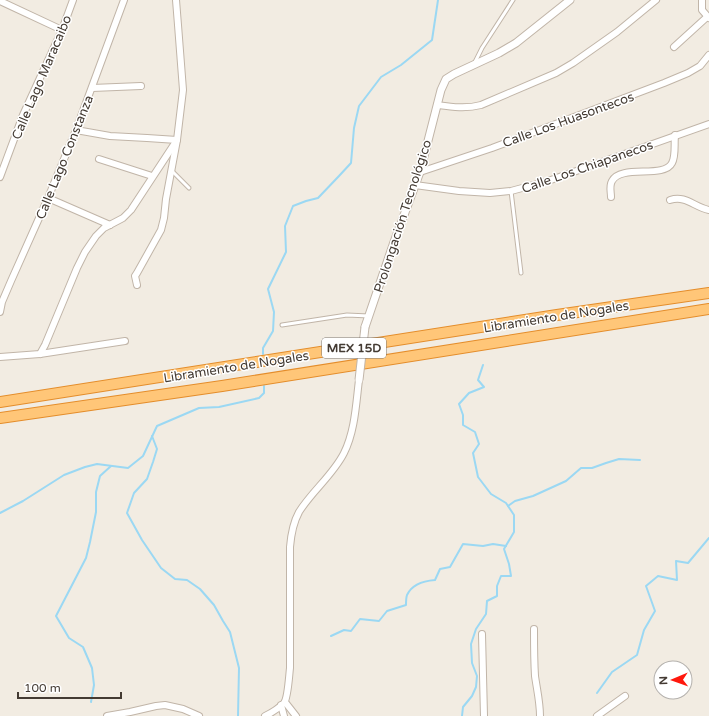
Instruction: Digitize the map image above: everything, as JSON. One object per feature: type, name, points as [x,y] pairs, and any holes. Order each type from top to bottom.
[{"type":"highway","name":"Libramiento de Nogales","points":[[0,402],[709,293]]},
{"type":"highway","name":"Libramiento de Nogales","points":[[0,418],[222,386],[709,309]]},
{"type":"street","name":"Calle Lago Maracaibo","points":[[0,177],[23,116],[62,30],[73,0]]},
{"type":"street","name":"Calle Lago Constanza","points":[[0,312],[1,302],[48,198],[76,130],[124,0]]},
{"type":"street","points":[[137,285],[135,276],[161,230],[177,140],[183,90],[176,0]]},
{"type":"street","name":"Prolongación Tecnológico","points":[[359,380],[366,327],[369,316],[420,172],[441,90],[446,79],[516,43],[570,0]]},
{"type":"street","points":[[437,105],[462,108],[481,105],[556,73],[606,40],[656,0]]},
{"type":"street","points":[[674,47],[708,18],[702,10],[702,0]]},
{"type":"street","points":[[0,1],[62,30]]},
{"type":"street","name":"Calle Los Huasontecos","points":[[420,172],[499,145],[664,83],[688,73],[700,66],[709,55]]},
{"type":"street","points":[[92,88],[141,86]]},
{"type":"street","name":"Calle Los Chiapanecos","points":[[415,185],[459,191],[490,193],[511,191],[548,181],[709,124]]},
{"type":"street","points":[[76,130],[110,136],[177,140]]},
{"type":"street","points":[[611,197],[611,182],[618,175],[662,170],[670,167],[674,156],[675,136]]},
{"type":"street","points":[[40,354],[85,252],[96,236],[104,228],[124,218],[131,210],[177,140]]},
{"type":"street","points":[[99,159],[152,176]]},
{"type":"street","points":[[48,198],[110,225]]},
{"type":"street","points":[[670,200],[675,198],[682,199],[702,209],[709,210]]},
{"type":"street","points":[[0,357],[40,354],[125,341]]},
{"type":"street","points":[[284,716],[283,704],[288,686],[290,668],[290,547],[292,528],[299,513],[336,466],[349,442],[359,380]]},
{"type":"street","points":[[534,629],[535,670],[540,716]]},
{"type":"street","points":[[482,634],[484,716]]},
{"type":"street","points":[[597,716],[625,696]]},
{"type":"street","points":[[265,716],[283,704]]},
{"type":"street","points":[[283,704],[296,716]]},
{"type":"street","points":[[107,716],[156,706],[165,706],[183,709],[199,716]]},
{"type":"lane","points":[[474,64],[482,48],[513,0]]},
{"type":"lane","points":[[171,170],[190,188]]},
{"type":"lane","points":[[511,191],[521,273]]},
{"type":"lane","points":[[282,325],[347,315],[369,316]]},
{"type":"waterway","points":[[263,354],[263,348],[273,331],[274,312],[268,289],[286,252],[285,226],[293,206],[318,198],[351,163],[354,128],[359,106],[381,77],[401,65],[432,40],[438,0]]},
{"type":"waterway","points":[[462,716],[463,707],[472,696],[476,687],[477,676],[472,663],[471,644],[476,629],[486,614],[487,601],[497,596],[497,586],[501,576],[511,576],[504,549],[514,532],[514,515],[506,503],[491,494],[478,477],[473,453],[479,444],[475,432],[463,425],[463,415],[459,404],[469,393],[484,387],[478,380],[483,365]]},
{"type":"waterway","points":[[0,513],[23,501],[64,475],[85,467],[97,464],[128,468],[143,456],[157,426],[199,408],[219,407],[259,398],[264,393],[264,386]]},
{"type":"waterway","points":[[152,436],[157,449],[153,462],[147,479],[134,493],[127,513],[142,540],[161,568],[175,579],[187,580],[200,589],[214,605],[230,632],[239,668],[238,716]]},
{"type":"waterway","points":[[508,506],[515,501],[533,496],[566,481],[581,468],[592,468],[619,459],[640,460]]},
{"type":"waterway","points":[[91,702],[94,685],[92,668],[83,647],[69,638],[56,616],[86,558],[96,512],[96,492],[100,476],[111,466]]},
{"type":"waterway","points":[[597,693],[612,672],[637,655],[644,630],[655,611],[646,586],[658,576],[677,580],[676,561],[688,563],[709,538]]},
{"type":"waterway","points":[[331,636],[344,630],[351,631],[360,619],[379,621],[387,611],[406,605],[406,599],[409,591],[422,582],[435,580],[440,569],[450,567],[463,544],[483,546],[493,544],[506,546]]}]
